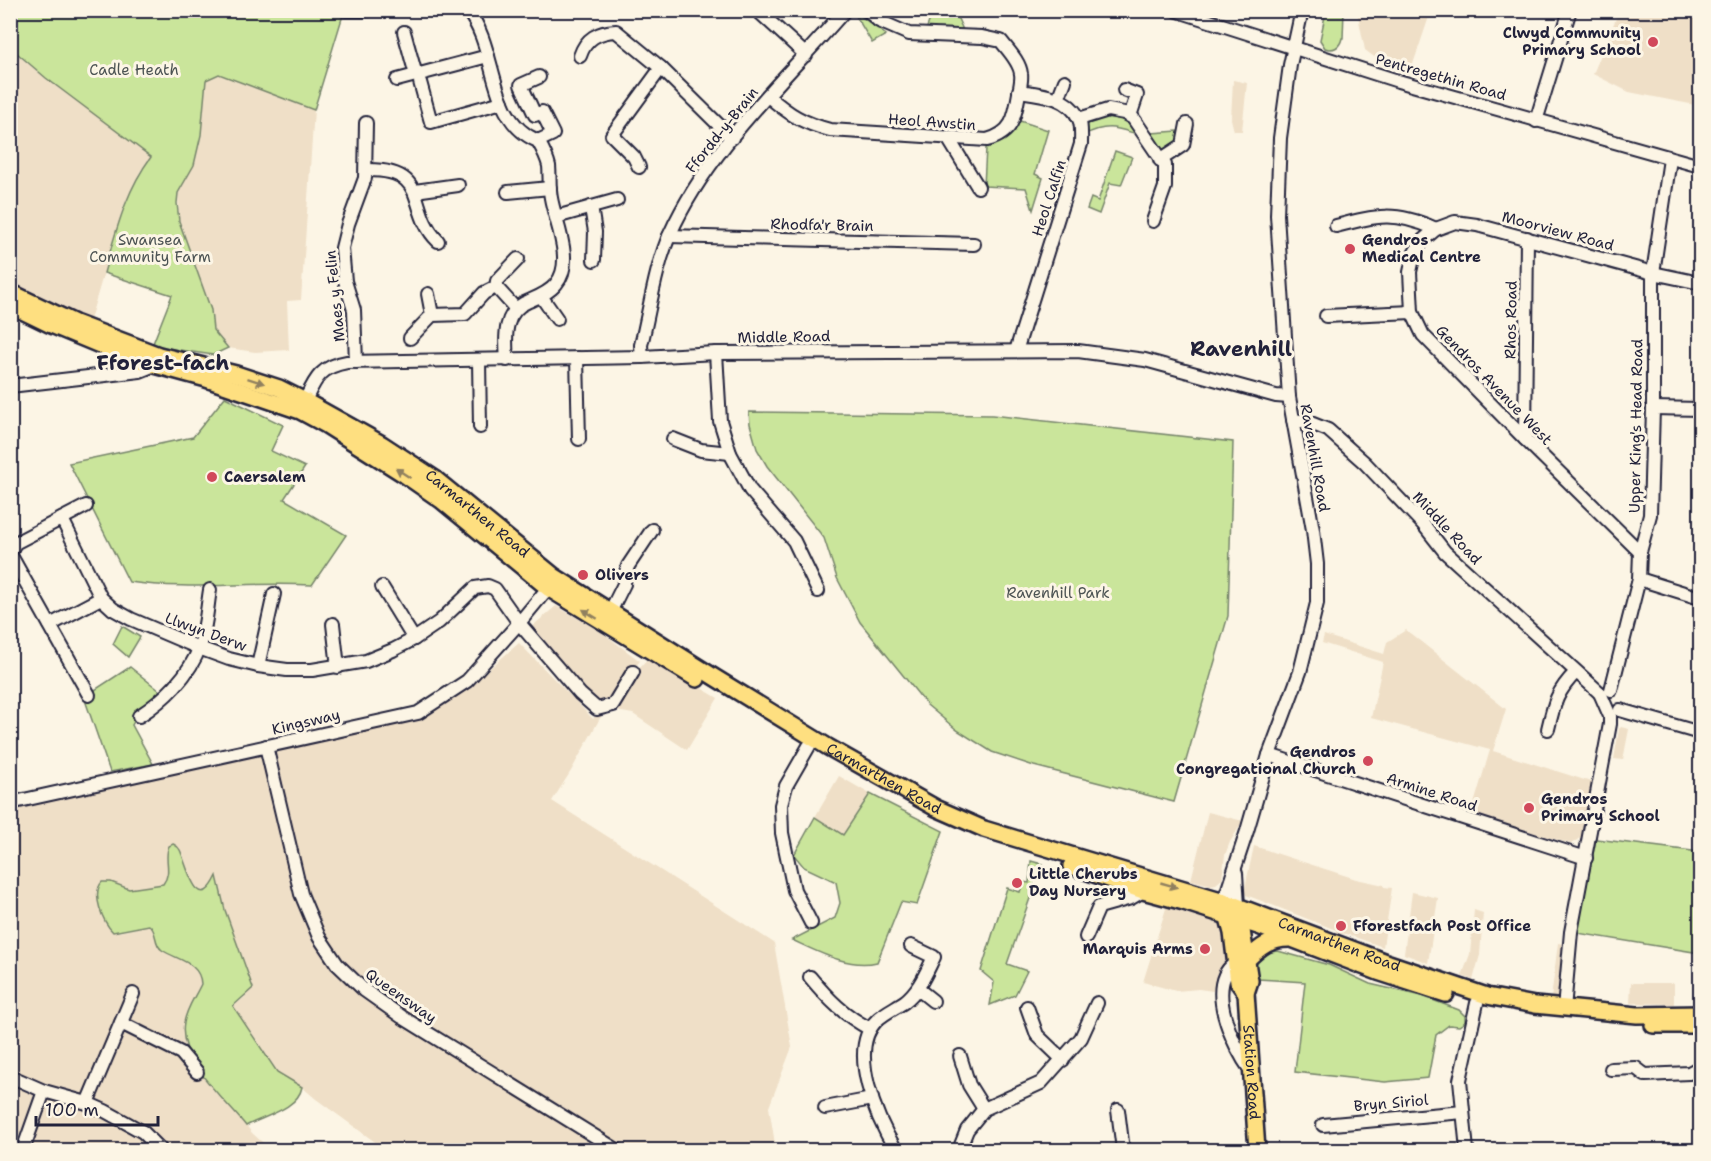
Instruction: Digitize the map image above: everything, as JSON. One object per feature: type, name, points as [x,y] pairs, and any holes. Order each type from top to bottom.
[{"type":"main road","points":[[10,292],[157,360]]},
{"type":"main road","points":[[10,305],[49,324],[157,360]]},
{"type":"main road","name":"Carmarthen Road","points":[[157,360],[222,384],[302,406],[382,444],[434,478],[550,582],[809,746],[908,804],[958,827],[1143,891],[1233,911],[1292,939],[1378,972],[1477,1003],[1521,1012],[1602,1022],[1701,1025]]},
{"type":"main road","name":"Carmarthen Road","points":[[550,582],[610,612],[828,747],[936,808],[984,829],[1462,989],[1523,1004],[1564,1009],[1637,1015],[1701,1014]]},
{"type":"main road","name":"Station Road","points":[[1233,911],[1241,961],[1250,981],[1245,993],[1257,1150]]},
{"type":"main road","points":[[1241,961],[1267,942],[1292,939]]},
{"type":"street","points":[[345,10],[367,10]]},
{"type":"street","points":[[467,10],[479,28],[502,102],[516,126],[538,141],[549,164],[550,188],[563,248],[562,271],[557,283],[541,296],[515,308],[509,319],[506,331],[507,360]]},
{"type":"street","points":[[757,10],[806,55]]},
{"type":"street","name":"Ffordd-y-Brain","points":[[642,357],[641,345],[669,236],[697,185],[732,138],[845,10]]},
{"type":"street","name":"Heol Awstin","points":[[768,96],[790,115],[808,125],[830,130],[987,140],[997,138],[1008,129],[1014,119],[1021,73],[1016,61],[1001,41],[982,37],[909,34],[879,21],[867,10]]},
{"type":"street","name":"Pentregethin Road","points":[[1175,10],[1536,121],[1701,166]]},
{"type":"street","name":"Ravenhill Road","points":[[1233,911],[1236,863],[1269,755],[1300,672],[1317,603],[1317,564],[1313,530],[1289,397],[1277,196],[1280,138],[1290,65],[1302,10]]},
{"type":"street","points":[[1536,121],[1570,10]]},
{"type":"street","points":[[580,57],[583,47],[593,36],[603,31],[616,31],[661,68],[732,138]]},
{"type":"street","points":[[404,32],[431,122],[502,102]]},
{"type":"street","points":[[397,80],[418,79],[488,56]]},
{"type":"street","points":[[639,167],[634,157],[612,135],[661,68]]},
{"type":"street","points":[[538,141],[552,134],[542,112],[535,115],[521,85],[540,77]]},
{"type":"street","points":[[1058,99],[1065,81]]},
{"type":"street","points":[[1124,90],[1137,95],[1130,116]]},
{"type":"street","points":[[1019,91],[1058,99],[1079,119],[1108,110],[1124,112],[1133,118],[1165,165],[1165,187],[1153,221]]},
{"type":"street","name":"Heol Calfin","points":[[1016,351],[1078,156],[1081,144],[1079,119]]},
{"type":"street","name":"Maes y Felin","points":[[356,362],[354,310],[345,280],[342,248],[365,178],[366,123]]},
{"type":"street","points":[[1160,160],[1183,145],[1186,124]]},
{"type":"street","points":[[948,138],[978,180]]},
{"type":"street","name":"Upper King's Head Road","points":[[1606,692],[1639,579],[1640,552],[1650,515],[1653,273],[1670,159]]},
{"type":"street","points":[[366,170],[385,170],[400,176],[415,191],[423,218],[432,236],[438,241]]},
{"type":"street","points":[[415,191],[458,185]]},
{"type":"street","points":[[508,192],[550,188]]},
{"type":"street","points":[[556,217],[617,200]]},
{"type":"street","points":[[591,207],[595,232],[594,260]]},
{"type":"street","points":[[1336,226],[1370,217],[1392,215],[1414,220],[1436,229]]},
{"type":"street","name":"Moorview Road","points":[[1455,222],[1477,225],[1653,273],[1701,283]]},
{"type":"street","name":"Gendros Avenue West","points":[[1455,222],[1436,229],[1423,240],[1414,254],[1410,272],[1412,312],[1423,335],[1640,552]]},
{"type":"street","name":"Rhodfa'r Brain","points":[[669,236],[974,244]]},
{"type":"street","name":"Rhos Road","points":[[1525,439],[1527,238]]},
{"type":"street","points":[[496,287],[497,281],[518,259]]},
{"type":"street","points":[[496,287],[515,308]]},
{"type":"street","points":[[410,338],[432,315],[465,314],[484,293],[496,287]]},
{"type":"street","points":[[428,294],[432,315]]},
{"type":"street","points":[[541,296],[557,320]]},
{"type":"street","points":[[1326,316],[1412,312]]},
{"type":"street","name":"Middle Road","points":[[302,406],[320,372],[338,363],[642,357],[716,353],[1078,351],[1145,360],[1276,396],[1289,397]]},
{"type":"street","points":[[716,353],[720,421],[730,453],[750,490],[794,541],[818,591]]},
{"type":"street","points":[[577,358],[579,440]]},
{"type":"street","name":"Carmarthen Road","points":[[10,386],[140,370],[157,360]]},
{"type":"street","points":[[479,360],[480,426]]},
{"type":"street","points":[[1653,408],[1701,409]]},
{"type":"street","name":"Middle Road","points":[[1293,420],[1308,422],[1328,430],[1365,463],[1423,524],[1445,552],[1576,672],[1606,692]]},
{"type":"street","points":[[673,439],[701,450],[730,453]]},
{"type":"street","points":[[86,506],[15,543],[10,553],[89,695]]},
{"type":"street","name":"Llwyn Derw","points":[[62,519],[105,603],[120,614],[199,648],[258,666],[286,670],[312,670],[366,660],[414,639],[439,622],[475,588],[483,586],[495,589],[519,623]]},
{"type":"street","points":[[610,612],[624,584],[628,566],[651,530]]},
{"type":"street","points":[[1639,579],[1701,598]]},
{"type":"street","name":"Kingsway","points":[[10,803],[418,713],[467,681],[519,623],[550,582]]},
{"type":"street","points":[[382,587],[414,639]]},
{"type":"street","points":[[139,716],[168,693],[190,664],[199,648],[210,590]]},
{"type":"street","points":[[258,666],[274,594]]},
{"type":"street","points":[[50,625],[101,597]]},
{"type":"street","points":[[519,623],[580,694],[597,709],[613,705],[633,672]]},
{"type":"street","points":[[333,624],[338,667]]},
{"type":"street","points":[[1548,729],[1555,697],[1563,684],[1576,672]]},
{"type":"street","points":[[1564,1009],[1571,932],[1610,724],[1615,713],[1606,692]]},
{"type":"street","points":[[1615,713],[1701,733]]},
{"type":"street","name":"Queensway","points":[[266,746],[301,894],[319,937],[337,964],[364,990],[402,1017],[616,1150]]},
{"type":"street","points":[[809,746],[786,786],[781,806],[782,833],[794,890],[811,923]]},
{"type":"street","name":"Armine Road","points":[[1269,755],[1586,858]]},
{"type":"street","points":[[1086,937],[1099,907],[1131,898],[1143,891]]},
{"type":"street","points":[[896,1150],[884,1131],[872,1100],[863,1053],[870,1029],[876,1021],[906,1001],[918,989],[934,957],[911,946]]},
{"type":"street","points":[[1241,961],[1228,968],[1224,975],[1221,1002],[1239,1055],[1251,1071]]},
{"type":"street","points":[[810,977],[831,1002],[850,1018],[870,1029]]},
{"type":"street","points":[[918,989],[933,1000]]},
{"type":"street","points":[[87,1103],[133,994]]},
{"type":"street","points":[[959,1150],[967,1130],[984,1109],[1041,1083],[1063,1060],[1081,1038],[1097,1003]]},
{"type":"street","points":[[1467,1150],[1460,1080],[1477,1003]]},
{"type":"street","points":[[1027,1007],[1037,1035],[1063,1060]]},
{"type":"street","points":[[121,1023],[180,1053],[197,1072]]},
{"type":"street","points":[[960,1056],[969,1085],[984,1109]]},
{"type":"street","points":[[1611,1069],[1636,1068],[1646,1075],[1689,1073],[1701,1067]]},
{"type":"street","points":[[10,1076],[44,1091],[87,1103],[132,1125],[143,1132],[161,1150]]},
{"type":"street","points":[[23,1150],[44,1091]]},
{"type":"street","points":[[825,1108],[872,1100]]},
{"type":"street","points":[[1118,1110],[1123,1150]]},
{"type":"street","name":"Bryn Siriol","points":[[1323,1125],[1463,1112]]},
{"type":"shaded area","points":[[1357,11],[1431,11],[1412,67],[1377,59],[1365,50]]},
{"type":"shaded area","name":"Clwyd Community Primary School","points":[[1619,11],[1700,11],[1700,106],[1629,92],[1593,74]]},
{"type":"shaded area","points":[[10,48],[151,157],[140,172],[123,208],[89,323],[11,285]]},
{"type":"shaded area","points":[[218,74],[314,110],[301,300],[287,301],[289,350],[255,352],[228,348],[213,330],[211,310],[179,221],[178,193],[194,165],[201,135],[206,80]]},
{"type":"shaded area","points":[[1233,80],[1247,83],[1242,131],[1234,131],[1231,119]]},
{"type":"shaded area","points":[[556,606],[600,631],[640,661],[605,702],[585,694],[529,629]]},
{"type":"shaded area","points":[[1406,630],[1506,709],[1493,751],[1594,783],[1583,836],[1571,844],[1471,814],[1490,750],[1371,718],[1383,662],[1322,643],[1324,635],[1384,654],[1387,642]]},
{"type":"shaded area","points":[[519,643],[593,719],[649,657],[718,698],[687,750],[633,714],[605,709],[552,801],[774,943],[792,1047],[769,1107],[776,1150],[380,1150],[382,1147],[302,1087],[277,1072],[233,1006],[245,997],[218,878],[209,889],[198,890],[188,876],[179,849],[167,851],[169,871],[163,884],[129,889],[111,882],[102,882],[98,888],[98,900],[119,932],[152,926],[155,929],[157,944],[194,967],[201,979],[199,989],[211,1086],[234,1109],[252,1133],[271,1150],[11,1150],[10,760],[24,805],[141,781],[283,746],[416,717],[459,695]]},
{"type":"shaded area","points":[[1621,727],[1629,729],[1623,760],[1614,759]]},
{"type":"shaded area","points":[[839,776],[870,794],[843,835],[815,817]]},
{"type":"shaded area","points":[[1208,812],[1243,821],[1225,855],[1222,879],[1211,885],[1191,880]]},
{"type":"shaded area","points":[[1254,846],[1356,879],[1392,888],[1383,947],[1346,934],[1336,933],[1336,930],[1246,895],[1244,892]]},
{"type":"shaded area","points":[[1412,892],[1438,898],[1428,963],[1404,954]]},
{"type":"shaded area","points":[[1168,902],[1222,922],[1228,943],[1227,962],[1213,991],[1199,989],[1176,991],[1143,982]]},
{"type":"shaded area","points":[[1474,910],[1483,913],[1480,955],[1473,980],[1462,976],[1470,954]]},
{"type":"shaded area","points":[[1558,943],[1563,944],[1558,1000],[1551,999]]},
{"type":"shaded area","points":[[1631,983],[1674,983],[1674,1004],[1630,1003]]},
{"type":"green space","points":[[305,10],[343,15],[314,110],[219,74],[206,80],[201,135],[194,165],[178,193],[179,221],[211,310],[213,330],[228,348],[213,355],[152,346],[172,295],[104,273],[128,198],[151,157],[46,78],[11,48],[10,11]]},
{"type":"green space","points":[[954,10],[963,30],[926,30],[933,11]]},
{"type":"green space","points":[[1326,11],[1344,11],[1343,38],[1334,49],[1325,48],[1320,40]]},
{"type":"green space","points":[[859,15],[886,35],[872,43],[856,16]]},
{"type":"green space","points":[[1102,116],[1124,120],[1140,135],[1106,128],[1084,135],[1086,121]]},
{"type":"green space","points":[[1020,121],[1048,130],[1035,174],[1043,178],[1033,210],[1026,188],[984,186],[986,148],[1005,138]]},
{"type":"green space","points":[[1178,131],[1179,140],[1163,151],[1152,133]]},
{"type":"green space","points":[[1115,151],[1132,157],[1121,185],[1110,183],[1099,214],[1087,209],[1091,198],[1098,201]]},
{"type":"green space","points":[[225,397],[283,425],[271,451],[305,467],[284,499],[346,535],[312,585],[175,586],[129,582],[69,463],[193,437]]},
{"type":"green space","name":"Ravenhill Park","points":[[749,412],[992,415],[1233,442],[1228,616],[1174,802],[1034,766],[992,752],[957,730],[927,705],[860,622],[837,578],[824,538],[767,466],[757,449]]},
{"type":"green space","points":[[122,626],[140,637],[128,657],[113,644]]},
{"type":"green space","points":[[130,667],[165,695],[136,718],[132,725],[153,764],[110,772],[84,697]]},
{"type":"green space","points":[[870,794],[943,831],[917,905],[901,902],[877,962],[866,964],[834,958],[792,940],[835,918],[840,903],[836,882],[804,867],[794,855],[815,817],[843,835]]},
{"type":"green space","points":[[1596,839],[1700,852],[1700,953],[1577,933]]},
{"type":"green space","points":[[173,844],[179,849],[198,890],[204,892],[210,888],[217,876],[225,910],[253,988],[233,1006],[277,1072],[302,1087],[299,1095],[287,1106],[246,1126],[205,1079],[188,1051],[184,1037],[184,1023],[201,984],[197,971],[187,962],[162,950],[149,925],[113,932],[100,908],[98,893],[102,882],[111,882],[129,889],[163,884],[168,870],[167,851]]},
{"type":"green space","points":[[1031,861],[1042,864],[1007,964],[1027,971],[1015,995],[990,1005],[994,982],[981,971],[1007,888],[1020,892],[1023,882],[1029,883]]},
{"type":"green space","points":[[1278,951],[1329,965],[1370,984],[1422,996],[1459,1010],[1465,1016],[1465,1022],[1459,1026],[1449,1025],[1436,1035],[1428,1078],[1385,1082],[1295,1072],[1305,982],[1258,979],[1255,976],[1255,965],[1260,957]]},
{"type":"place","name":"Clwyd Community Primary School","points":[[1653,42]]},
{"type":"place","name":"Gendros Medical Centre","points":[[1350,249]]},
{"type":"place","name":"Caersalem","points":[[212,477]]},
{"type":"place","name":"Olivers","points":[[583,575]]},
{"type":"place","name":"Gendros Congregational Church","points":[[1368,761]]},
{"type":"place","name":"Gendros Primary School","points":[[1529,808]]},
{"type":"place","name":"Little Cherubs Day Nursery","points":[[1017,883]]},
{"type":"place","name":"Fforestfach Post Office","points":[[1341,926]]},
{"type":"place","name":"Marquis Arms","points":[[1205,949]]},
{"type":"district","name":"Ravenhill","points":[[1241,349]]},
{"type":"district","name":"Fforest-fach","points":[[163,363]]},
{"type":"park label","name":"Cadle Heath","points":[[134,70]]},
{"type":"park label","name":"Swansea Community Farm","points":[[150,248]]}]
